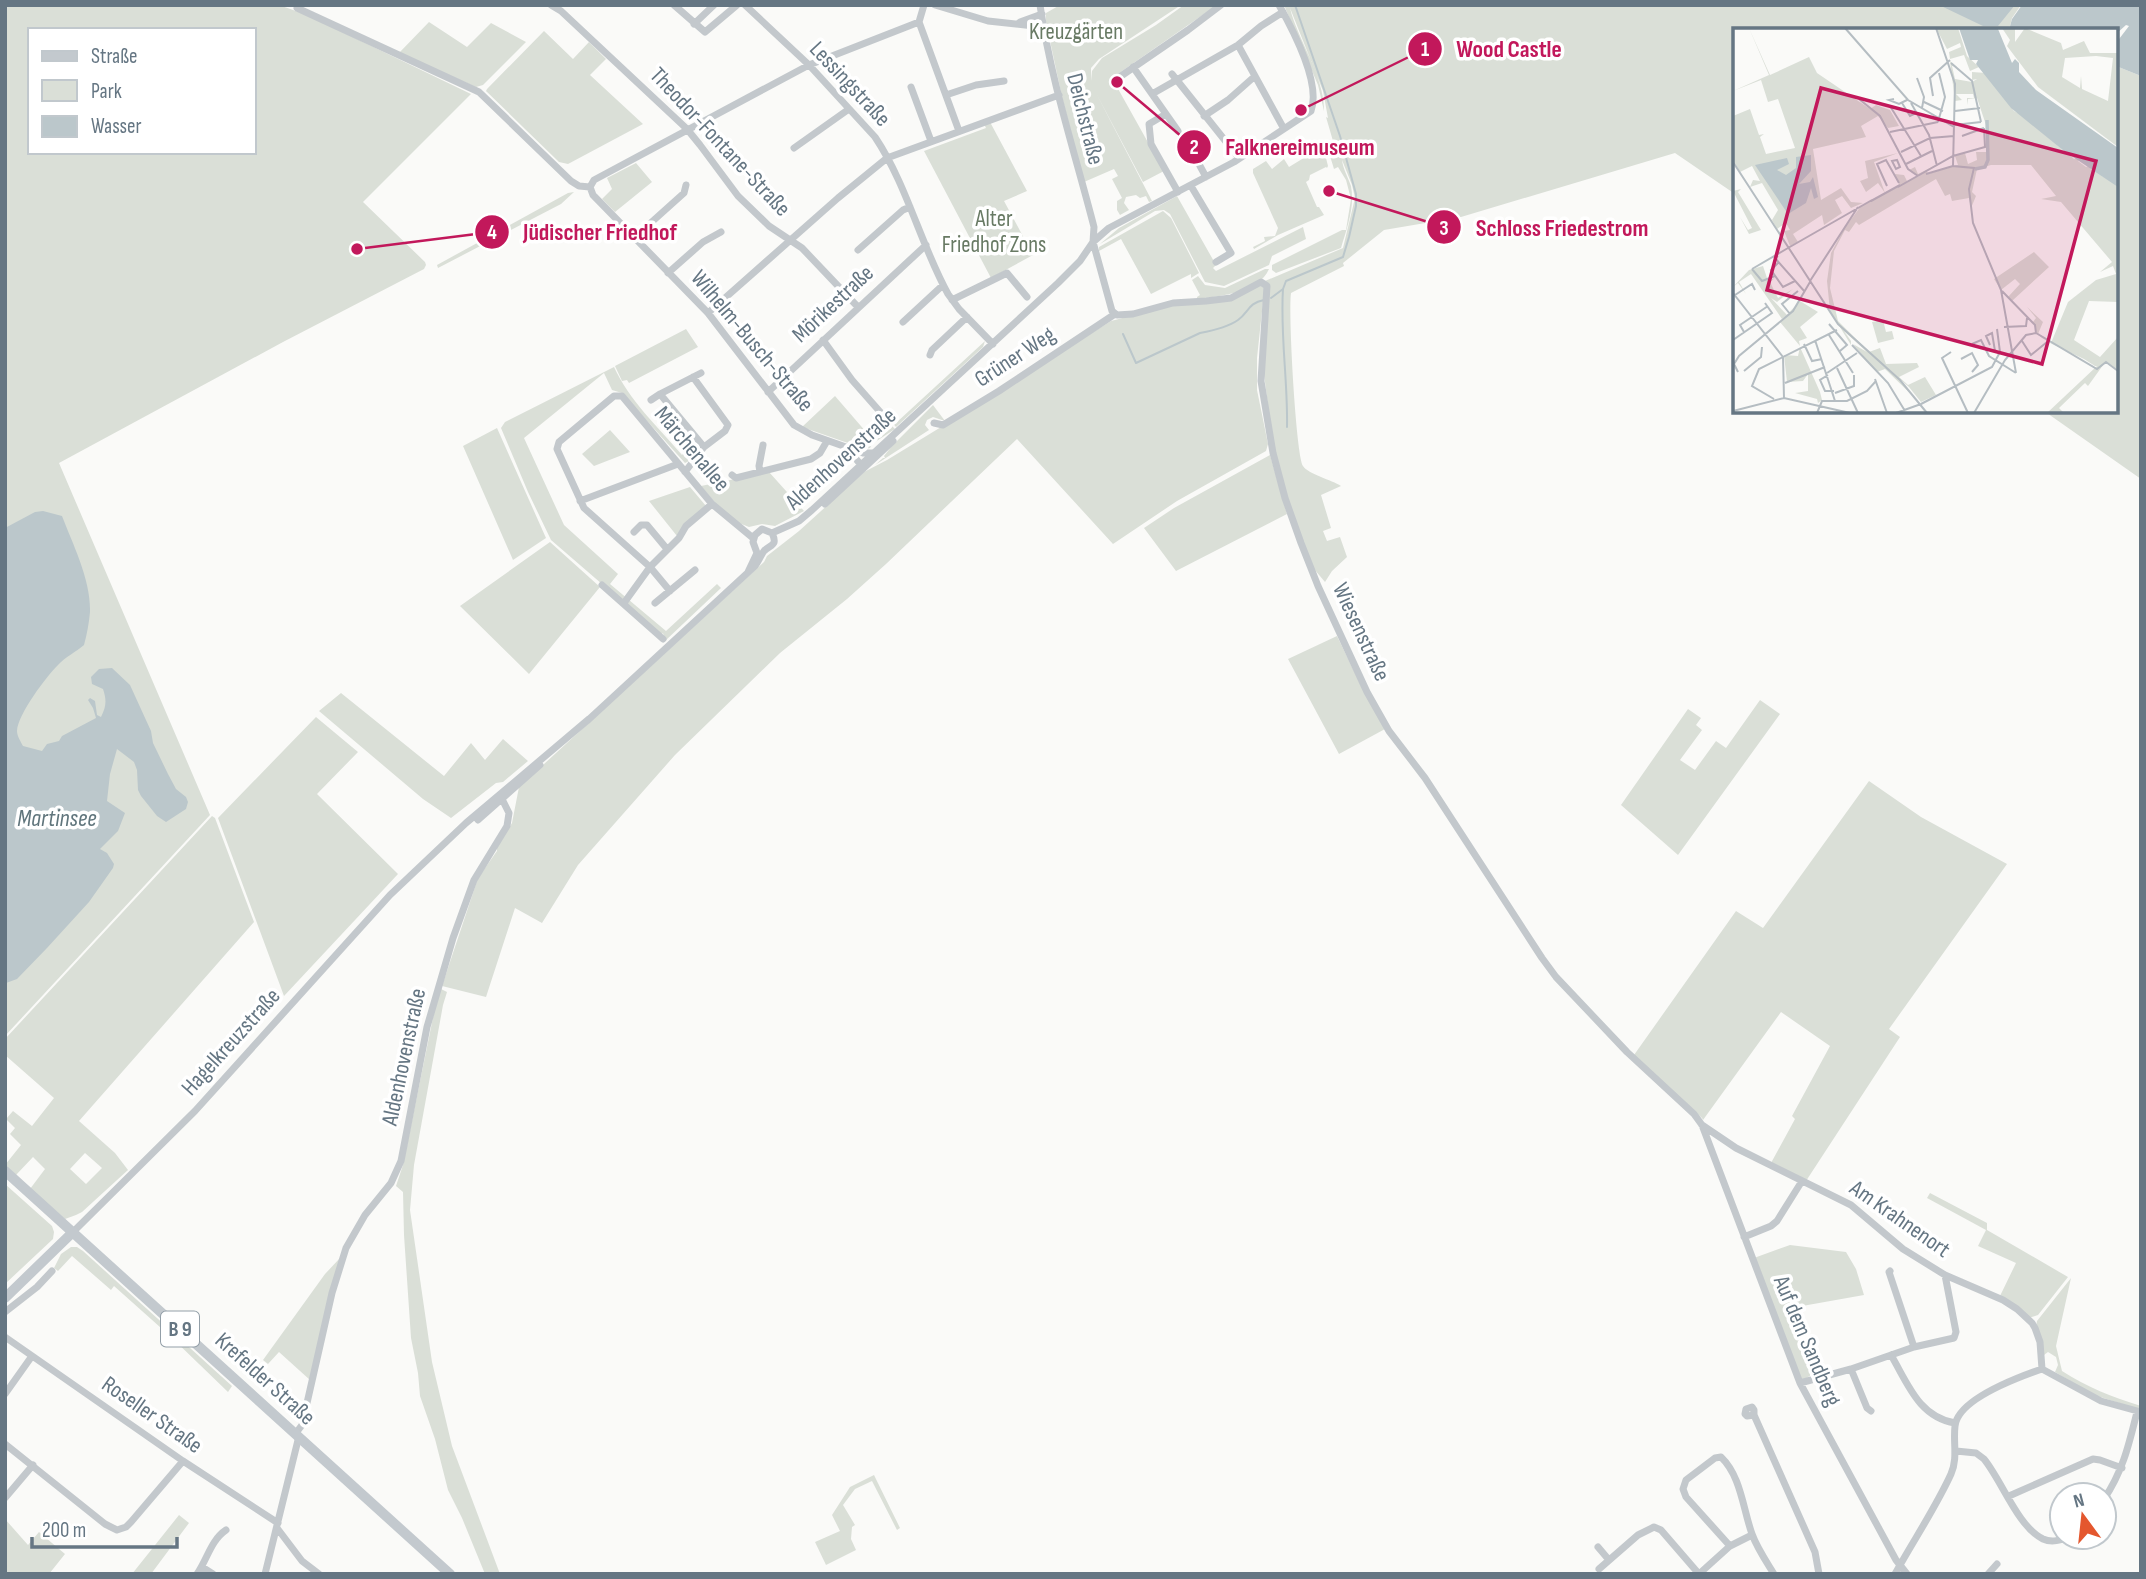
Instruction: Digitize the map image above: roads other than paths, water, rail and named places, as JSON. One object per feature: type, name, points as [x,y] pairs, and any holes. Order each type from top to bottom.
[{"type":"main road","name":"B 9","points":[[5,1171],[73,1232]]},
{"type":"main road","name":"Krefelder Straße","points":[[73,1232],[450,1574]]},
{"type":"main road","points":[[5,1298],[73,1232]]},
{"type":"street","name":"Theodor-Fontane-Straße","points":[[551,5],[561,11],[687,129],[738,196],[757,216],[802,248],[859,307]]},
{"type":"street","points":[[674,5],[705,33],[737,5]]},
{"type":"street","points":[[694,24],[714,5]]},
{"type":"street","name":"Lessingstraße","points":[[745,5],[809,65],[874,137],[910,207],[943,285],[952,300],[993,344]]},
{"type":"street","points":[[924,5],[919,22],[959,131]]},
{"type":"street","points":[[935,5],[971,18],[1043,27]]},
{"type":"street","points":[[1013,24],[1051,5]]},
{"type":"street","points":[[1121,76],[1221,5]]},
{"type":"street","name":"Wilhelm-Busch-Straße","points":[[297,8],[479,92],[571,181],[579,186],[590,187],[593,195],[708,313],[794,425],[827,441],[873,453]]},
{"type":"street","name":"Deichstraße","points":[[1041,9],[1077,172],[1094,227],[1093,242]]},
{"type":"street","points":[[1152,94],[1175,76],[1237,45],[1281,9]]},
{"type":"street","name":"Aldenhovenstraße","points":[[773,535],[804,517],[865,463],[1072,270],[1093,242],[1109,228],[1239,158],[1312,109],[1314,86],[1281,9]]},
{"type":"street","points":[[590,187],[594,180],[809,65],[919,22]]},
{"type":"street","points":[[1237,45],[1284,129]]},
{"type":"street","points":[[1133,67],[1178,131]]},
{"type":"street","points":[[1175,76],[1239,158]]},
{"type":"street","points":[[1204,116],[1228,100],[1255,76]]},
{"type":"street","points":[[946,95],[976,85],[1004,82]]},
{"type":"street","points":[[911,87],[931,141]]},
{"type":"street","points":[[708,313],[887,158],[1059,94]]},
{"type":"street","points":[[794,148],[849,109]]},
{"type":"street","points":[[1166,114],[1149,124],[1151,144],[1178,192]]},
{"type":"street","points":[[1200,166],[1206,177]]},
{"type":"street","points":[[635,237],[684,193],[686,186]]},
{"type":"street","points":[[1191,186],[1231,253],[1216,262]]},
{"type":"street","points":[[858,250],[903,210],[910,207]]},
{"type":"street","points":[[1094,227],[1109,228]]},
{"type":"street","name":"Wilhelm-Busch-Straße","points":[[668,273],[703,242],[721,232]]},
{"type":"street","points":[[1093,242],[1108,299],[1115,314]]},
{"type":"street","name":"Mörikestraße","points":[[768,392],[926,245]]},
{"type":"street","points":[[952,300],[1007,273],[1027,297]]},
{"type":"street","name":"Wiesenstraße","points":[[1115,314],[1133,314],[1183,301],[1231,298],[1261,282],[1267,286],[1261,381],[1273,453],[1290,513],[1306,556],[1372,700],[1542,958],[1602,1027],[1701,1124]]},
{"type":"street","points":[[903,322],[943,285]]},
{"type":"street","name":"Grüner Weg","points":[[934,423],[943,425],[1115,314]]},
{"type":"street","points":[[930,355],[967,317]]},
{"type":"street","points":[[823,340],[852,380],[882,414]]},
{"type":"street","points":[[651,400],[697,375],[728,425],[725,431],[704,447],[685,471]]},
{"type":"street","points":[[660,394],[704,447]]},
{"type":"street","name":"Märchenallee","points":[[580,501],[557,444],[614,396],[619,395],[712,504],[738,526],[755,535],[762,529],[773,535]]},
{"type":"street","name":"Aldenhovenstraße","points":[[773,535],[804,522],[852,480],[852,476],[873,453],[930,402]]},
{"type":"street","points":[[732,475],[736,478],[811,458],[820,453],[827,441]]},
{"type":"street","points":[[760,472],[763,445]]},
{"type":"street","points":[[846,447],[865,463]]},
{"type":"street","points":[[859,451],[865,463]]},
{"type":"street","points":[[670,591],[650,566],[584,508],[580,501],[678,464]]},
{"type":"street","points":[[624,603],[650,566],[681,536],[686,526],[712,504]]},
{"type":"street","points":[[634,532],[647,525],[667,549]]},
{"type":"street","points":[[502,795],[589,719],[748,572],[761,549],[755,535]]},
{"type":"street","points":[[761,549],[772,547],[773,535]]},
{"type":"street","points":[[655,603],[695,570]]},
{"type":"street","points":[[602,585],[663,639]]},
{"type":"street","name":"Aldenhovenstraße","points":[[265,1574],[332,1293],[346,1248],[365,1215],[391,1183],[401,1161],[427,1027],[453,938],[474,880],[509,819],[508,808],[502,795]]},
{"type":"street","name":"Hagelkreuzstraße","points":[[73,1232],[195,1111],[368,917],[413,873],[502,795]]},
{"type":"street","name":"Am Krahnenort","points":[[1701,1124],[1736,1148],[1851,1205],[1903,1249],[1945,1275],[2003,1300],[2032,1323],[2040,1342],[2042,1369]]},
{"type":"street","name":"Auf dem Sandberg","points":[[1701,1124],[1800,1383],[1896,1560],[1907,1574]]},
{"type":"street","points":[[1744,1237],[1777,1221],[1802,1181]]},
{"type":"street","points":[[5,1312],[37,1287],[52,1271]]},
{"type":"street","points":[[1891,1271],[1889,1272],[1914,1347]]},
{"type":"street","points":[[1800,1383],[1914,1347],[1954,1338],[1956,1332],[1945,1275]]},
{"type":"street","name":"Roseller Straße","points":[[5,1336],[277,1526],[302,1561],[319,1574]]},
{"type":"street","points":[[1891,1355],[1920,1404],[1935,1417],[1955,1423]]},
{"type":"street","points":[[5,1394],[32,1356]]},
{"type":"street","points":[[1851,1369],[1867,1408],[1871,1411]]},
{"type":"street","points":[[1895,1574],[1951,1473],[1956,1451],[1955,1423],[1959,1415],[1976,1400],[2009,1382],[2042,1369],[2101,1401],[2139,1412],[2117,1481]]},
{"type":"street","points":[[1754,1415],[1815,1552],[1819,1574]]},
{"type":"street","points":[[5,1444],[117,1530],[131,1522],[183,1461]]},
{"type":"street","points":[[1956,1451],[1968,1451],[1984,1459],[2031,1529],[2048,1540]]},
{"type":"street","points":[[1730,1546],[1686,1497],[1683,1489],[1685,1480],[1715,1458],[1721,1457],[1727,1462],[1738,1487],[1752,1535],[1774,1574]]},
{"type":"street","points":[[2008,1496],[2093,1459],[2122,1468]]},
{"type":"street","points":[[5,1498],[33,1465]]},
{"type":"street","points":[[1599,1569],[1638,1535],[1654,1527],[1661,1530],[1699,1574],[1730,1546],[1752,1535]]},
{"type":"street","points":[[213,1574],[200,1570],[206,1556],[221,1533],[226,1530]]},
{"type":"street","points":[[1598,1547],[1609,1560]]},
{"type":"street","points":[[1988,1574],[1997,1564]]},
{"type":"water","points":[[1939,5],[2015,5],[1998,26],[1983,26]]},
{"type":"water","points":[[2022,5],[2141,5],[2141,76],[2118,67],[2118,40],[2129,26],[2126,25],[2118,32],[2118,28],[2010,28],[2012,19]]},
{"type":"water","name":"Martinsee","points":[[43,511],[62,516],[88,588],[90,616],[84,645],[61,662],[33,696],[22,715],[17,731],[19,739],[23,746],[42,751],[47,744],[59,741],[62,736],[96,718],[88,700],[90,698],[95,701],[97,715],[101,717],[105,704],[103,689],[92,684],[91,677],[99,669],[112,668],[130,685],[168,774],[176,789],[188,802],[186,809],[166,822],[157,816],[138,790],[134,762],[117,749],[110,774],[107,801],[125,813],[118,831],[100,849],[107,853],[114,864],[113,868],[89,902],[47,948],[17,979],[6,983],[5,528],[35,512]]},
{"type":"waterway","points":[[1271,298],[1283,289],[1286,281],[1343,257],[1356,206],[1356,194],[1340,136],[1295,5]]},
{"type":"waterway","points":[[1283,289],[1287,427]]},
{"type":"waterway","points":[[1123,334],[1136,363],[1200,333],[1234,322],[1252,306],[1264,300]]},
{"type":"place","name":"Falknereimuseum","points":[[1117,82]]},
{"type":"place","name":"Wood Castle","points":[[1301,110]]},
{"type":"place","name":"Schloss Friedestrom","points":[[1329,191]]},
{"type":"place","name":"Jüdischer Friedhof","points":[[357,249]]},
{"type":"park label","name":"Kreuzgärten","points":[[1076,32]]},
{"type":"park label","name":"Alter Friedhof Zons","points":[[994,232]]}]
